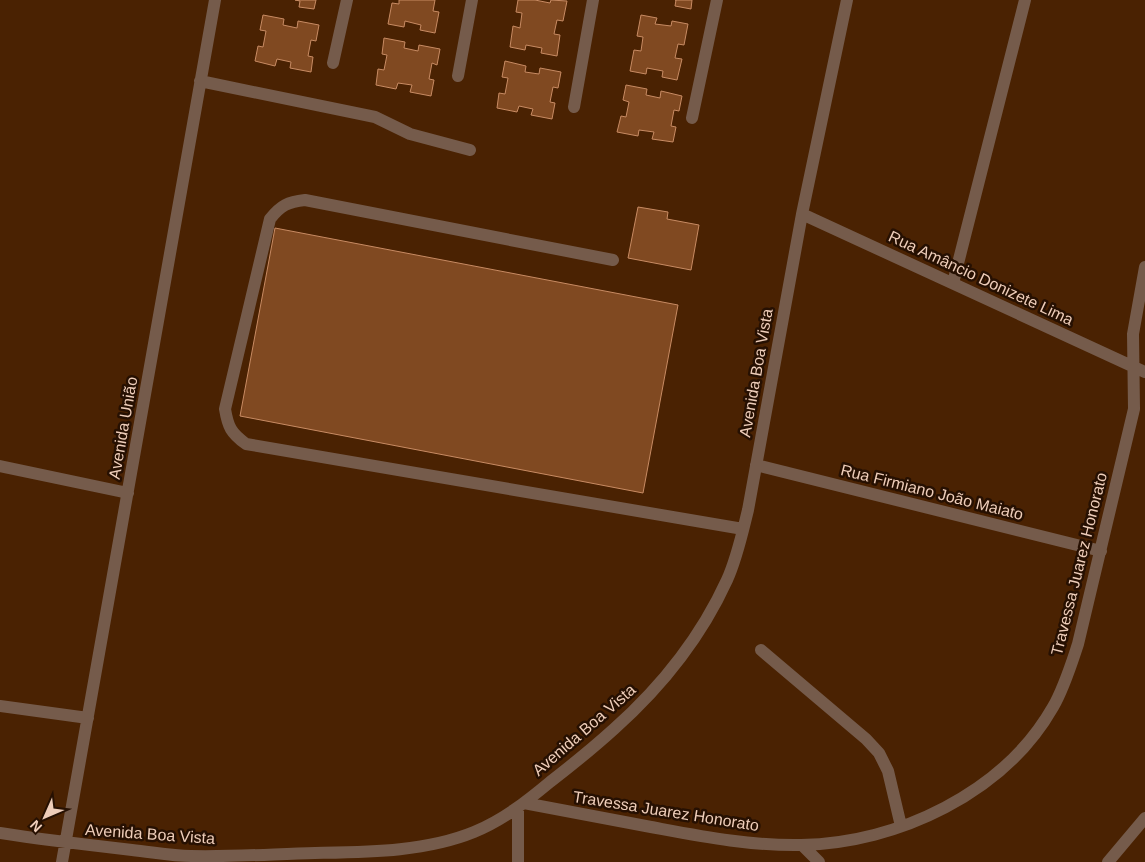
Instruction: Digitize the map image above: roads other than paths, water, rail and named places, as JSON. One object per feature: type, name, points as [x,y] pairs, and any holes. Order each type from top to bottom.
[{"type":"street","name":"Avenida União","points":[[62,862],[214,0]]},
{"type":"street","points":[[333,63],[347,0]]},
{"type":"street","points":[[458,76],[472,0]]},
{"type":"street","points":[[574,107],[593,0]]},
{"type":"street","points":[[692,118],[717,0]]},
{"type":"street","name":"Avenida Boa Vista","points":[[0,833],[190,859],[351,857],[425,846],[453,840],[496,822],[521,806],[623,721],[667,674],[690,644],[723,588],[739,549],[802,214],[847,0]]},
{"type":"street","points":[[952,282],[1025,0]]},
{"type":"street","points":[[200,81],[375,117],[410,134],[470,150]]},
{"type":"street","points":[[613,260],[305,200],[291,202],[278,209],[270,219],[225,409],[227,424],[235,436],[246,444],[743,530]]},
{"type":"street","name":"Rua Amâncio Donizete Lima","points":[[802,214],[1139,370]]},
{"type":"street","name":"Travessa Juarez Honorato","points":[[521,806],[706,837],[752,843],[802,845],[842,840],[901,826],[969,795],[994,777],[1019,754],[1053,707],[1078,644],[1134,408],[1139,370],[1133,334],[1145,267]]},
{"type":"street","name":"Rua Firmiano João Maiato","points":[[756,465],[1101,551]]},
{"type":"street","points":[[0,466],[128,493]]},
{"type":"street","points":[[761,650],[866,739],[879,753],[888,771],[901,826]]},
{"type":"street","points":[[0,706],[88,718]]},
{"type":"street","points":[[518,862],[521,806]]},
{"type":"street","points":[[1108,862],[1145,818]]},
{"type":"street","points":[[802,845],[819,862]]}]
